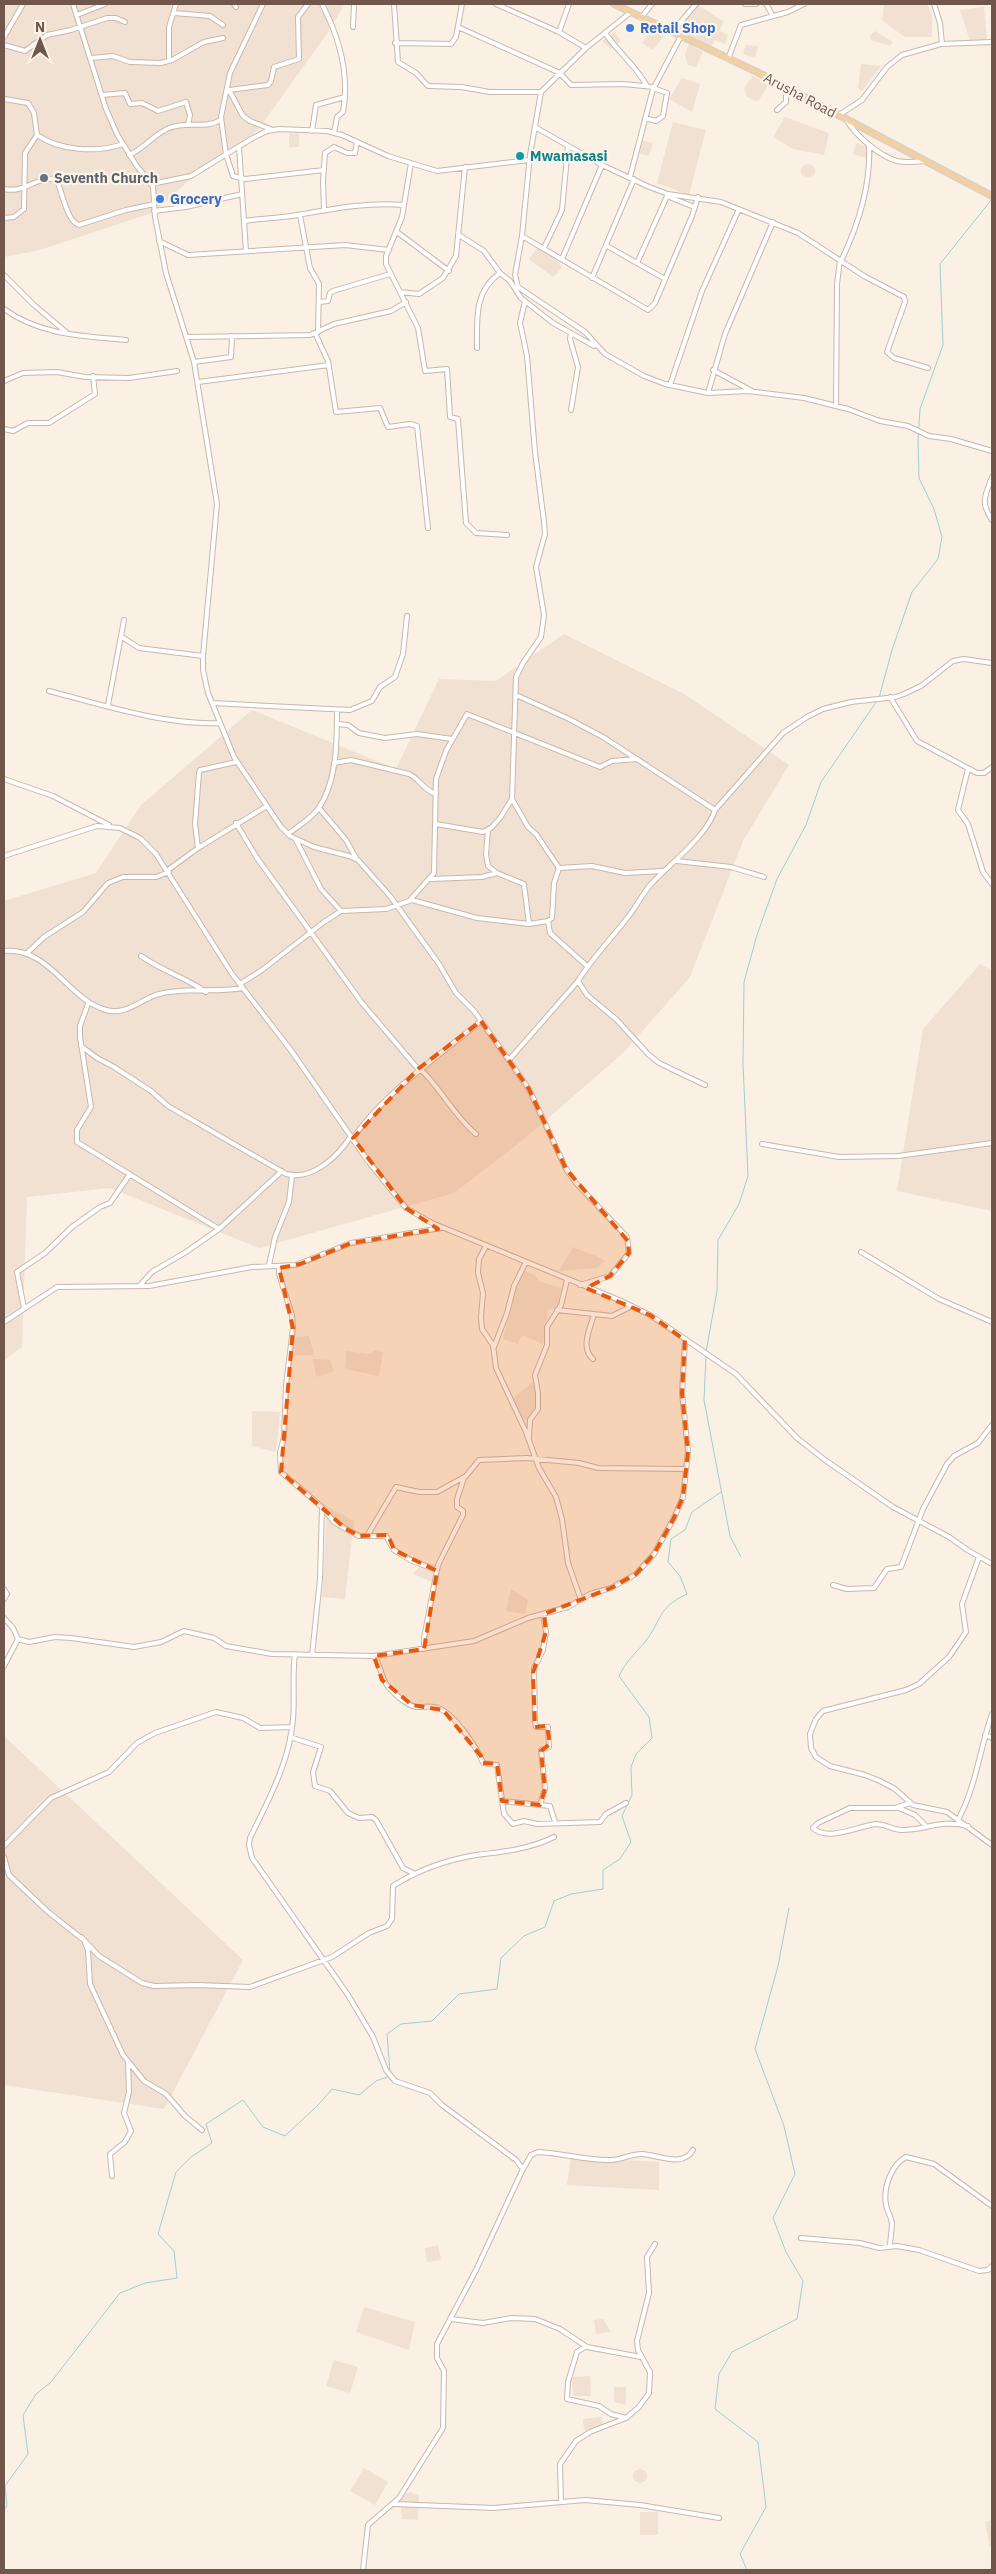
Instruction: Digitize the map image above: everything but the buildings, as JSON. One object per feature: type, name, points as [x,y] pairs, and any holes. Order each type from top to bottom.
[{"type":"main road","name":"Arusha Road","points":[[614,4],[728,58],[992,196]]},
{"type":"street","points":[[4,36],[22,4]]},
{"type":"street","points":[[73,4],[102,95],[123,144],[151,184],[159,241],[172,297],[188,337],[198,382],[218,508],[203,656],[204,678],[212,703],[236,762],[288,834],[296,840],[356,860],[366,867],[397,906],[426,946],[456,993],[481,1022],[529,1089],[566,1169],[576,1183],[628,1241],[629,1253],[610,1276],[580,1286]]},
{"type":"street","points":[[77,15],[105,4]]},
{"type":"street","points":[[169,60],[169,30],[176,4]]},
{"type":"street","points":[[263,4],[234,60],[220,120],[231,172],[233,176],[253,179],[324,170]]},
{"type":"street","points":[[228,88],[268,85],[271,81],[274,67],[299,59],[298,17],[308,4]]},
{"type":"street","points":[[322,4],[340,51],[347,85],[343,112],[337,117],[334,133]]},
{"type":"street","points":[[353,27],[354,4]]},
{"type":"street","points":[[394,4],[395,43],[398,63],[416,73],[428,86],[461,87],[490,92],[541,92]]},
{"type":"street","points":[[395,43],[451,44],[455,41],[462,4]]},
{"type":"street","points":[[496,4],[559,32],[586,48]]},
{"type":"street","points":[[559,32],[569,4]]},
{"type":"street","points":[[641,18],[652,4]]},
{"type":"street","points":[[672,32],[696,4]]},
{"type":"street","points":[[745,4],[756,4]]},
{"type":"street","points":[[766,4],[773,16]]},
{"type":"street","points":[[728,58],[741,25],[773,16],[804,4]]},
{"type":"street","points":[[936,4],[942,44]]},
{"type":"street","points":[[596,347],[585,332],[522,290],[516,284],[515,276],[522,236],[529,160],[541,92],[586,48],[631,12]]},
{"type":"street","points":[[174,13],[210,16],[223,25]]},
{"type":"street","points":[[4,46],[25,51],[44,37],[107,18],[116,18],[125,22]]},
{"type":"street","points":[[458,27],[560,73],[574,86],[616,84],[648,86],[667,93],[662,116],[656,121],[645,118]]},
{"type":"street","points":[[605,33],[619,52],[638,70],[648,86]]},
{"type":"street","points":[[592,278],[607,246],[632,178],[653,87],[681,36]]},
{"type":"street","points":[[91,58],[113,56],[134,63],[169,60],[204,42],[223,38]]},
{"type":"street","points":[[839,115],[868,94],[894,60],[909,51],[942,44],[992,42]]},
{"type":"street","points":[[228,88],[246,118],[273,130],[334,133],[437,171],[529,160]]},
{"type":"street","points":[[777,110],[786,102],[786,88]]},
{"type":"street","points":[[102,95],[125,93],[130,104],[142,103],[158,111],[186,102],[190,116],[188,124]]},
{"type":"street","points":[[312,131],[316,106],[345,97]]},
{"type":"street","points":[[4,98],[23,101],[31,106],[37,135],[25,153],[24,209],[14,217],[4,218]]},
{"type":"street","points":[[846,119],[853,131],[869,145],[897,161],[927,161]]},
{"type":"street","points":[[130,155],[142,149],[166,130],[188,124],[212,124],[220,120]]},
{"type":"street","points":[[535,127],[602,165],[694,207]]},
{"type":"street","points":[[151,184],[190,176],[239,147],[273,130]]},
{"type":"street","points":[[37,135],[59,145],[79,148],[107,149],[123,144]]},
{"type":"street","points":[[324,209],[323,157],[327,151],[336,147],[347,153],[354,154],[357,150],[357,142]]},
{"type":"street","points":[[836,406],[837,284],[841,260],[856,223],[870,169],[869,145]]},
{"type":"street","points":[[544,248],[562,210],[568,146]]},
{"type":"street","points":[[239,147],[246,251]]},
{"type":"street","points":[[411,163],[404,205],[386,264],[418,328],[425,371],[447,369],[450,416],[458,419],[466,523],[476,532],[507,535]]},
{"type":"street","points":[[562,259],[602,165]]},
{"type":"street","points":[[400,292],[417,295],[436,283],[449,271],[456,256],[465,167]]},
{"type":"street","points":[[4,189],[12,191],[40,181],[56,179],[60,194],[74,222],[79,225],[126,210],[154,204]]},
{"type":"street","points":[[154,211],[186,207],[242,194]]},
{"type":"street","points":[[668,195],[712,199],[773,222],[798,233],[889,290],[904,297],[905,302],[887,352],[894,358],[928,368]]},
{"type":"street","points":[[637,263],[668,195]]},
{"type":"street","points":[[522,236],[648,310],[653,307],[698,198]]},
{"type":"street","points":[[245,221],[300,215],[324,209],[381,203],[404,205]]},
{"type":"street","points":[[670,385],[702,291],[739,208]]},
{"type":"street","points":[[300,215],[310,268],[319,284],[320,302],[316,333],[328,365],[336,412],[380,408],[388,426],[410,424],[418,426],[428,528]]},
{"type":"street","points":[[708,393],[725,334],[773,222]]},
{"type":"street","points":[[397,232],[449,271]]},
{"type":"street","points":[[459,235],[480,247],[500,273],[510,281],[517,294],[525,301],[570,333],[644,376],[670,385],[708,393],[752,391],[804,398],[836,406],[880,421],[913,428],[929,436],[950,439],[992,450]]},
{"type":"street","points":[[159,241],[188,255],[358,245],[389,250]]},
{"type":"street","points":[[607,246],[665,279]]},
{"type":"street","points":[[477,348],[475,322],[481,306],[483,291],[500,273]]},
{"type":"street","points":[[320,302],[328,301],[330,293],[333,291],[390,274]]},
{"type":"street","points":[[4,275],[34,305],[67,333]]},
{"type":"street","points":[[436,824],[478,831],[488,830],[500,818],[512,799],[514,776],[513,732],[518,673],[541,637],[544,626],[543,596],[536,567],[545,534],[536,461],[527,356],[520,332],[521,316],[525,301]]},
{"type":"street","points":[[188,337],[316,333],[334,324],[390,311],[406,302]]},
{"type":"street","points":[[4,309],[32,326],[67,333],[126,340]]},
{"type":"street","points":[[570,333],[578,367],[571,410]]},
{"type":"street","points":[[194,362],[231,357],[232,336]]},
{"type":"street","points":[[198,382],[328,365]]},
{"type":"street","points":[[714,370],[752,391]]},
{"type":"street","points":[[4,381],[23,373],[57,372],[139,378],[177,371]]},
{"type":"street","points":[[4,429],[13,431],[28,423],[42,424],[55,420],[93,396],[95,389],[92,376]]},
{"type":"street","points":[[992,477],[984,503],[985,510],[992,520]]},
{"type":"street","points":[[212,703],[337,710],[358,707],[372,700],[385,682],[395,677],[402,654],[407,616]]},
{"type":"street","points":[[108,705],[124,620]]},
{"type":"street","points":[[122,637],[139,648],[203,656]]},
{"type":"street","points":[[509,1060],[578,981],[587,966],[629,916],[651,884],[677,861],[712,818],[715,810],[773,744],[794,725],[824,709],[866,699],[890,698],[921,686],[953,661],[964,659],[992,663]]},
{"type":"street","points":[[49,691],[191,722],[220,723]]},
{"type":"street","points":[[516,695],[567,718],[637,759],[715,810]]},
{"type":"street","points":[[890,698],[918,741],[968,769],[980,773],[992,767]]},
{"type":"street","points":[[288,834],[319,808],[330,780],[334,763],[337,710]]},
{"type":"street","points":[[240,984],[274,962],[341,911],[397,906],[410,900],[431,879],[435,865],[436,794],[440,768],[452,739],[467,714],[600,767],[612,760],[637,759]]},
{"type":"street","points":[[337,724],[348,725],[359,733],[385,738],[417,734],[452,739]]},
{"type":"street","points":[[334,763],[351,760],[410,774],[422,788],[436,794]]},
{"type":"street","points":[[198,848],[195,824],[200,770],[236,762]]},
{"type":"street","points":[[968,769],[958,810],[968,824],[983,872],[992,884]]},
{"type":"street","points":[[4,779],[53,796],[111,827]]},
{"type":"street","points":[[512,799],[528,828],[536,834],[559,868]]},
{"type":"street","points":[[26,954],[44,937],[83,912],[108,883],[123,877],[156,877],[168,871],[236,823],[267,806]]},
{"type":"street","points":[[319,808],[346,840],[356,860]]},
{"type":"street","points":[[236,823],[257,858],[362,1003],[419,1069],[436,1085],[458,1118],[476,1134]]},
{"type":"street","points":[[4,856],[97,826],[120,828],[140,838],[156,854],[168,871],[212,944],[240,984],[406,1208],[443,1228],[650,1315],[736,1374],[797,1438],[893,1507],[949,1537],[978,1557],[992,1564]]},
{"type":"street","points":[[488,830],[487,862],[497,873],[524,884],[529,924]]},
{"type":"street","points":[[296,840],[321,889],[341,911]]},
{"type":"street","points":[[677,861],[732,866],[764,877]]},
{"type":"street","points":[[559,868],[592,866],[625,873],[665,871]]},
{"type":"street","points":[[410,900],[427,902],[449,912],[477,918],[529,924],[548,921],[553,916],[554,883],[559,868]]},
{"type":"street","points":[[431,879],[482,877],[497,873]]},
{"type":"street","points":[[548,921],[550,933],[587,966]]},
{"type":"street","points":[[4,951],[26,954],[60,975],[88,1004],[114,1012],[130,1008],[145,998],[162,993],[206,992],[243,988]]},
{"type":"street","points":[[141,956],[154,965],[190,980],[206,992]]},
{"type":"street","points":[[578,981],[587,994],[617,1020],[648,1054],[659,1063],[705,1085]]},
{"type":"street","points":[[88,1004],[80,1026],[81,1046],[91,1107],[77,1130],[77,1142],[219,1229]]},
{"type":"street","points":[[81,1046],[151,1091],[168,1106],[292,1176],[308,1172],[329,1162],[344,1147],[361,1125],[419,1069],[481,1022]]},
{"type":"street","points":[[762,1144],[839,1157],[904,1155],[992,1143]]},
{"type":"street","points":[[139,1286],[152,1272],[186,1252],[219,1229],[282,1172]]},
{"type":"street","points":[[24,1308],[17,1272],[45,1253],[72,1227],[100,1207],[110,1203],[130,1174]]},
{"type":"street","points":[[269,1265],[275,1237],[289,1202],[292,1176]]},
{"type":"street","points":[[4,1322],[57,1287],[139,1286],[269,1265],[300,1264],[351,1243],[443,1228]]},
{"type":"street","points":[[486,1246],[478,1267],[478,1279],[483,1296],[481,1320],[484,1332],[494,1347]]},
{"type":"street","points":[[861,1252],[939,1299],[992,1322]]},
{"type":"street","points":[[526,1262],[514,1286],[507,1313],[494,1347],[496,1368],[536,1458],[556,1497],[562,1519],[568,1563],[581,1600]]},
{"type":"street","points":[[279,1266],[279,1274],[292,1315],[293,1328],[280,1469],[289,1481],[322,1507],[339,1525],[357,1535],[386,1536],[392,1548],[397,1552],[437,1570]]},
{"type":"street","points":[[529,1439],[530,1420],[537,1412],[539,1405],[535,1374],[548,1343],[546,1333],[549,1320],[557,1310],[567,1280]]},
{"type":"street","points":[[557,1310],[612,1316],[632,1306]]},
{"type":"street","points":[[593,1359],[588,1354],[586,1346],[594,1314]]},
{"type":"street","points":[[18,1639],[29,1642],[55,1637],[71,1638],[134,1647],[161,1642],[184,1631],[214,1638],[226,1646],[272,1654],[374,1656],[474,1641],[528,1618],[621,1584],[636,1574],[654,1554],[681,1502],[688,1452],[682,1393],[685,1340]]},
{"type":"street","points":[[833,1585],[847,1589],[874,1588],[887,1569],[901,1567],[919,1521],[941,1475],[951,1459],[978,1442],[992,1425]]},
{"type":"street","points":[[367,1536],[396,1487],[436,1492],[464,1477],[479,1460],[536,1458],[581,1463],[598,1468],[686,1469]]},
{"type":"street","points":[[424,1649],[424,1638],[437,1570],[442,1553],[463,1515],[463,1511],[457,1507],[457,1502],[464,1477]]},
{"type":"street","points":[[312,1655],[320,1579],[322,1507]]},
{"type":"street","points":[[978,1557],[962,1604],[966,1634],[949,1657],[919,1684],[906,1690],[827,1709],[819,1714],[812,1727],[811,1748],[816,1757],[830,1766],[865,1775],[900,1793],[910,1803],[947,1812],[959,1818],[992,1845]]},
{"type":"street","points":[[4,1589],[7,1594],[4,1599]]},
{"type":"street","points":[[540,1805],[545,1788],[541,1750],[549,1747],[550,1744],[548,1727],[536,1727],[534,1722],[534,1668],[543,1650],[546,1632],[543,1614]]},
{"type":"street","points":[[4,1618],[13,1628],[18,1639]]},
{"type":"street","points":[[4,1666],[18,1639]]},
{"type":"street","points":[[295,1654],[290,1737],[274,1786],[250,1838],[250,1850],[258,1868],[348,1995],[373,2037],[386,2070],[395,2081],[430,2093],[446,2108],[516,2160],[523,2169]]},
{"type":"street","points":[[374,1656],[380,1664],[382,1680],[393,1692],[416,1707],[429,1706],[440,1708],[461,1729],[481,1755],[483,1763],[497,1765],[504,1814],[513,1824],[600,1822],[606,1814],[626,1803]]},
{"type":"street","points":[[4,1846],[51,1798],[109,1772],[137,1743],[155,1733],[216,1712],[242,1718],[260,1728],[292,1727]]},
{"type":"street","points":[[959,1818],[974,1781],[984,1735],[992,1714]]},
{"type":"street","points":[[984,1735],[992,1738]]},
{"type":"street","points":[[290,1737],[321,1747],[314,1772],[315,1786],[330,1791],[348,1813],[359,1818],[372,1817],[376,1820],[403,1868],[413,1874]]},
{"type":"street","points":[[502,1801],[551,1806],[555,1822]]},
{"type":"street","points":[[897,1808],[910,1803]]},
{"type":"street","points":[[925,1826],[915,1814],[897,1808],[850,1808],[818,1823],[813,1828],[820,1832],[833,1834],[874,1824],[904,1830],[954,1824],[970,1826]]},
{"type":"street","points":[[4,1856],[10,1875],[48,1911],[81,1937],[99,1956],[127,1976],[154,1986],[197,1985],[250,1988],[322,1959],[332,1957],[390,1924],[392,1919],[391,1907],[395,1898],[393,1886],[413,1874],[464,1858],[528,1846],[554,1837]]},
{"type":"street","points":[[81,1937],[88,1950],[90,1984],[114,2037],[128,2062],[144,2081],[166,2094],[185,2116],[202,2130]]},
{"type":"street","points":[[112,2176],[110,2154],[125,2142],[131,2131],[124,2113],[129,2092],[128,2062]]},
{"type":"street","points":[[364,2570],[368,2525],[394,2504],[443,2428],[444,2372],[436,2351],[441,2335],[451,2319],[527,2159],[538,2152],[587,2159],[612,2160],[643,2154],[681,2159],[688,2156],[693,2150]]},
{"type":"street","points":[[890,2246],[892,2225],[886,2204],[886,2192],[891,2173],[897,2163],[906,2157],[934,2164],[992,2206]]},
{"type":"street","points":[[802,2238],[860,2243],[879,2248],[890,2246],[919,2250],[974,2270],[985,2271],[992,2266]]},
{"type":"street","points":[[561,2502],[560,2464],[576,2440],[590,2432],[626,2418],[650,2394],[650,2372],[641,2357],[637,2341],[649,2296],[647,2256],[656,2244]]},
{"type":"street","points":[[451,2319],[483,2323],[511,2318],[535,2319],[560,2329],[585,2346],[641,2357]]},
{"type":"street","points":[[585,2346],[577,2352],[568,2382],[567,2399],[600,2406],[611,2414],[626,2418]]},
{"type":"street","points":[[394,2504],[494,2508],[561,2502],[602,2501],[719,2518]]},
{"type":"highlighted area","points":[[481,1021],[529,1089],[566,1169],[628,1241],[629,1253],[610,1276],[586,1288],[650,1315],[685,1340],[682,1393],[688,1452],[683,1497],[674,1518],[654,1554],[636,1574],[611,1588],[544,1614],[546,1632],[533,1673],[535,1727],[547,1726],[550,1744],[541,1751],[545,1789],[540,1805],[502,1801],[497,1764],[483,1763],[481,1756],[443,1710],[412,1705],[382,1680],[374,1656],[424,1649],[437,1571],[394,1550],[388,1535],[359,1536],[346,1529],[281,1472],[293,1328],[279,1268],[300,1264],[351,1243],[438,1229],[406,1208],[353,1138],[418,1069]]},
{"type":"shaded area","points":[[4,4],[345,4],[327,34],[257,131],[202,169],[152,213],[40,250],[4,257]]},
{"type":"shaded area","points":[[697,4],[724,22],[716,36],[720,31],[728,35],[725,44],[715,40],[711,47],[678,31]]},
{"type":"shaded area","points":[[884,4],[927,4],[932,15],[932,37],[905,37],[882,20]]},
{"type":"shaded area","points":[[984,7],[987,40],[970,41],[960,10]]},
{"type":"shaded area","points":[[652,30],[664,36],[653,50],[642,43]]},
{"type":"shaded area","points":[[875,31],[893,42],[890,46],[871,40],[870,36]]},
{"type":"shaded area","points":[[614,32],[621,41],[611,49],[602,41]]},
{"type":"shaded area","points":[[689,44],[703,52],[696,67],[688,65],[685,55]]},
{"type":"shaded area","points":[[746,45],[758,46],[755,58],[743,54]]},
{"type":"shaded area","points":[[861,64],[881,66],[862,91],[858,88]]},
{"type":"shaded area","points":[[753,76],[768,85],[759,100],[755,101],[747,97],[744,88]]},
{"type":"shaded area","points":[[682,78],[700,84],[692,112],[669,99]]},
{"type":"shaded area","points":[[785,117],[829,133],[824,155],[793,149],[773,137]]},
{"type":"shaded area","points":[[673,122],[706,130],[689,195],[657,183]]},
{"type":"shaded area","points":[[299,133],[299,147],[289,147],[289,134]]},
{"type":"shaded area","points":[[641,140],[653,143],[649,156],[638,153]]},
{"type":"shaded area","points":[[856,143],[874,149],[872,160],[853,154]]},
{"type":"shaded area","points":[[808,164],[813,166],[815,171],[813,176],[808,178],[803,176],[801,171],[803,166]]},
{"type":"shaded area","points":[[541,243],[553,254],[562,268],[553,277],[529,259]]},
{"type":"shaded area","points":[[564,634],[684,694],[789,765],[743,841],[690,977],[623,1053],[524,1139],[454,1193],[259,1248],[110,1188],[27,1197],[22,1347],[4,1360],[4,901],[96,873],[141,805],[252,710],[396,769],[439,679],[496,681]]},
{"type":"shaded area","points":[[980,964],[992,970],[992,1211],[897,1191],[923,1029]]},
{"type":"shaded area","points":[[573,1247],[605,1261],[597,1268],[559,1271]]},
{"type":"shaded area","points":[[522,1270],[535,1275],[539,1281],[561,1288],[558,1306],[548,1310],[543,1344],[522,1335],[518,1344],[503,1339]]},
{"type":"shaded area","points":[[309,1336],[314,1355],[294,1355],[296,1337]]},
{"type":"shaded area","points":[[377,1350],[383,1352],[379,1376],[345,1369],[347,1351],[367,1354]]},
{"type":"shaded area","points":[[313,1359],[330,1360],[334,1371],[316,1377]]},
{"type":"shaded area","points":[[533,1382],[538,1403],[527,1420],[520,1418],[511,1399]]},
{"type":"shaded area","points":[[252,1411],[280,1412],[276,1452],[252,1446]]},
{"type":"shaded area","points":[[327,1507],[354,1521],[345,1599],[322,1597]]},
{"type":"shaded area","points":[[421,1565],[435,1571],[432,1582],[413,1574]]},
{"type":"shaded area","points":[[511,1589],[528,1600],[525,1614],[506,1611]]},
{"type":"shaded area","points":[[4,1736],[243,1960],[164,2109],[4,2085]]},
{"type":"shaded area","points":[[571,2157],[659,2162],[659,2190],[567,2185]]},
{"type":"shaded area","points":[[438,2245],[441,2260],[427,2262],[425,2248]]},
{"type":"shaded area","points":[[364,2307],[415,2322],[409,2350],[356,2332]]},
{"type":"shaded area","points":[[603,2319],[611,2332],[596,2334],[594,2320]]},
{"type":"shaded area","points":[[334,2360],[358,2367],[350,2393],[326,2386]]},
{"type":"shaded area","points":[[590,2376],[591,2396],[573,2396],[572,2377]]},
{"type":"shaded area","points":[[614,2387],[626,2387],[626,2405],[614,2402]]},
{"type":"shaded area","points":[[602,2417],[603,2428],[584,2430],[583,2419]]},
{"type":"shaded area","points":[[364,2468],[388,2482],[375,2505],[350,2491]]},
{"type":"shaded area","points":[[640,2469],[645,2471],[647,2476],[645,2481],[640,2483],[635,2481],[633,2476],[635,2471]]},
{"type":"shaded area","points":[[410,2492],[419,2496],[418,2520],[402,2519],[400,2496]]},
{"type":"shaded area","points":[[640,2512],[658,2512],[658,2535],[640,2535]]},
{"type":"shaded area","points":[[992,2520],[992,2547],[990,2547],[985,2522]]},
{"type":"waterway","points":[[706,1352],[717,1291],[718,1240],[739,1204],[748,1176],[743,1064],[744,982],[757,935],[777,879],[806,825],[821,782],[879,698],[892,650],[912,592],[938,559],[942,537],[934,509],[919,478],[918,441],[920,409],[943,345],[940,264],[992,199]]},
{"type":"waterway","points":[[706,1356],[704,1400],[730,1536],[741,1557]]},
{"type":"waterway","points":[[390,2072],[387,2034],[401,2024],[432,2021],[459,1994],[497,1989],[501,1958],[524,1936],[545,1927],[554,1901],[571,1894],[603,1889],[603,1870],[620,1859],[631,1842],[622,1816],[632,1795],[631,1767],[636,1754],[652,1738],[649,1717],[619,1676],[627,1662],[645,1642],[665,1610],[670,1604],[687,1594],[680,1576],[668,1562],[671,1539],[685,1530],[692,1512],[721,1492]]},
{"type":"waterway","points":[[747,2570],[740,2554],[766,2507],[758,2442],[715,2409],[719,2374],[732,2352],[797,2319],[803,2281],[786,2252],[773,2218],[795,2174],[784,2126],[755,2049],[778,1966],[789,1908]]},
{"type":"waterway","points":[[4,2510],[7,2506],[5,2486],[28,2454],[23,2415],[36,2394],[51,2382],[120,2293],[145,2283],[177,2278],[174,2251],[158,2234],[176,2172],[191,2157],[212,2143],[206,2124],[243,2100],[263,2127],[285,2136],[332,2089],[359,2095],[376,2081],[390,2076]]},
{"type":"place","name":"Retail Shop","points":[[630,28]]},
{"type":"place","name":"Mwamasasi","points":[[520,156]]},
{"type":"place","name":"Seventh Church","points":[[44,178]]},
{"type":"place","name":"Grocery","points":[[160,199]]}]
